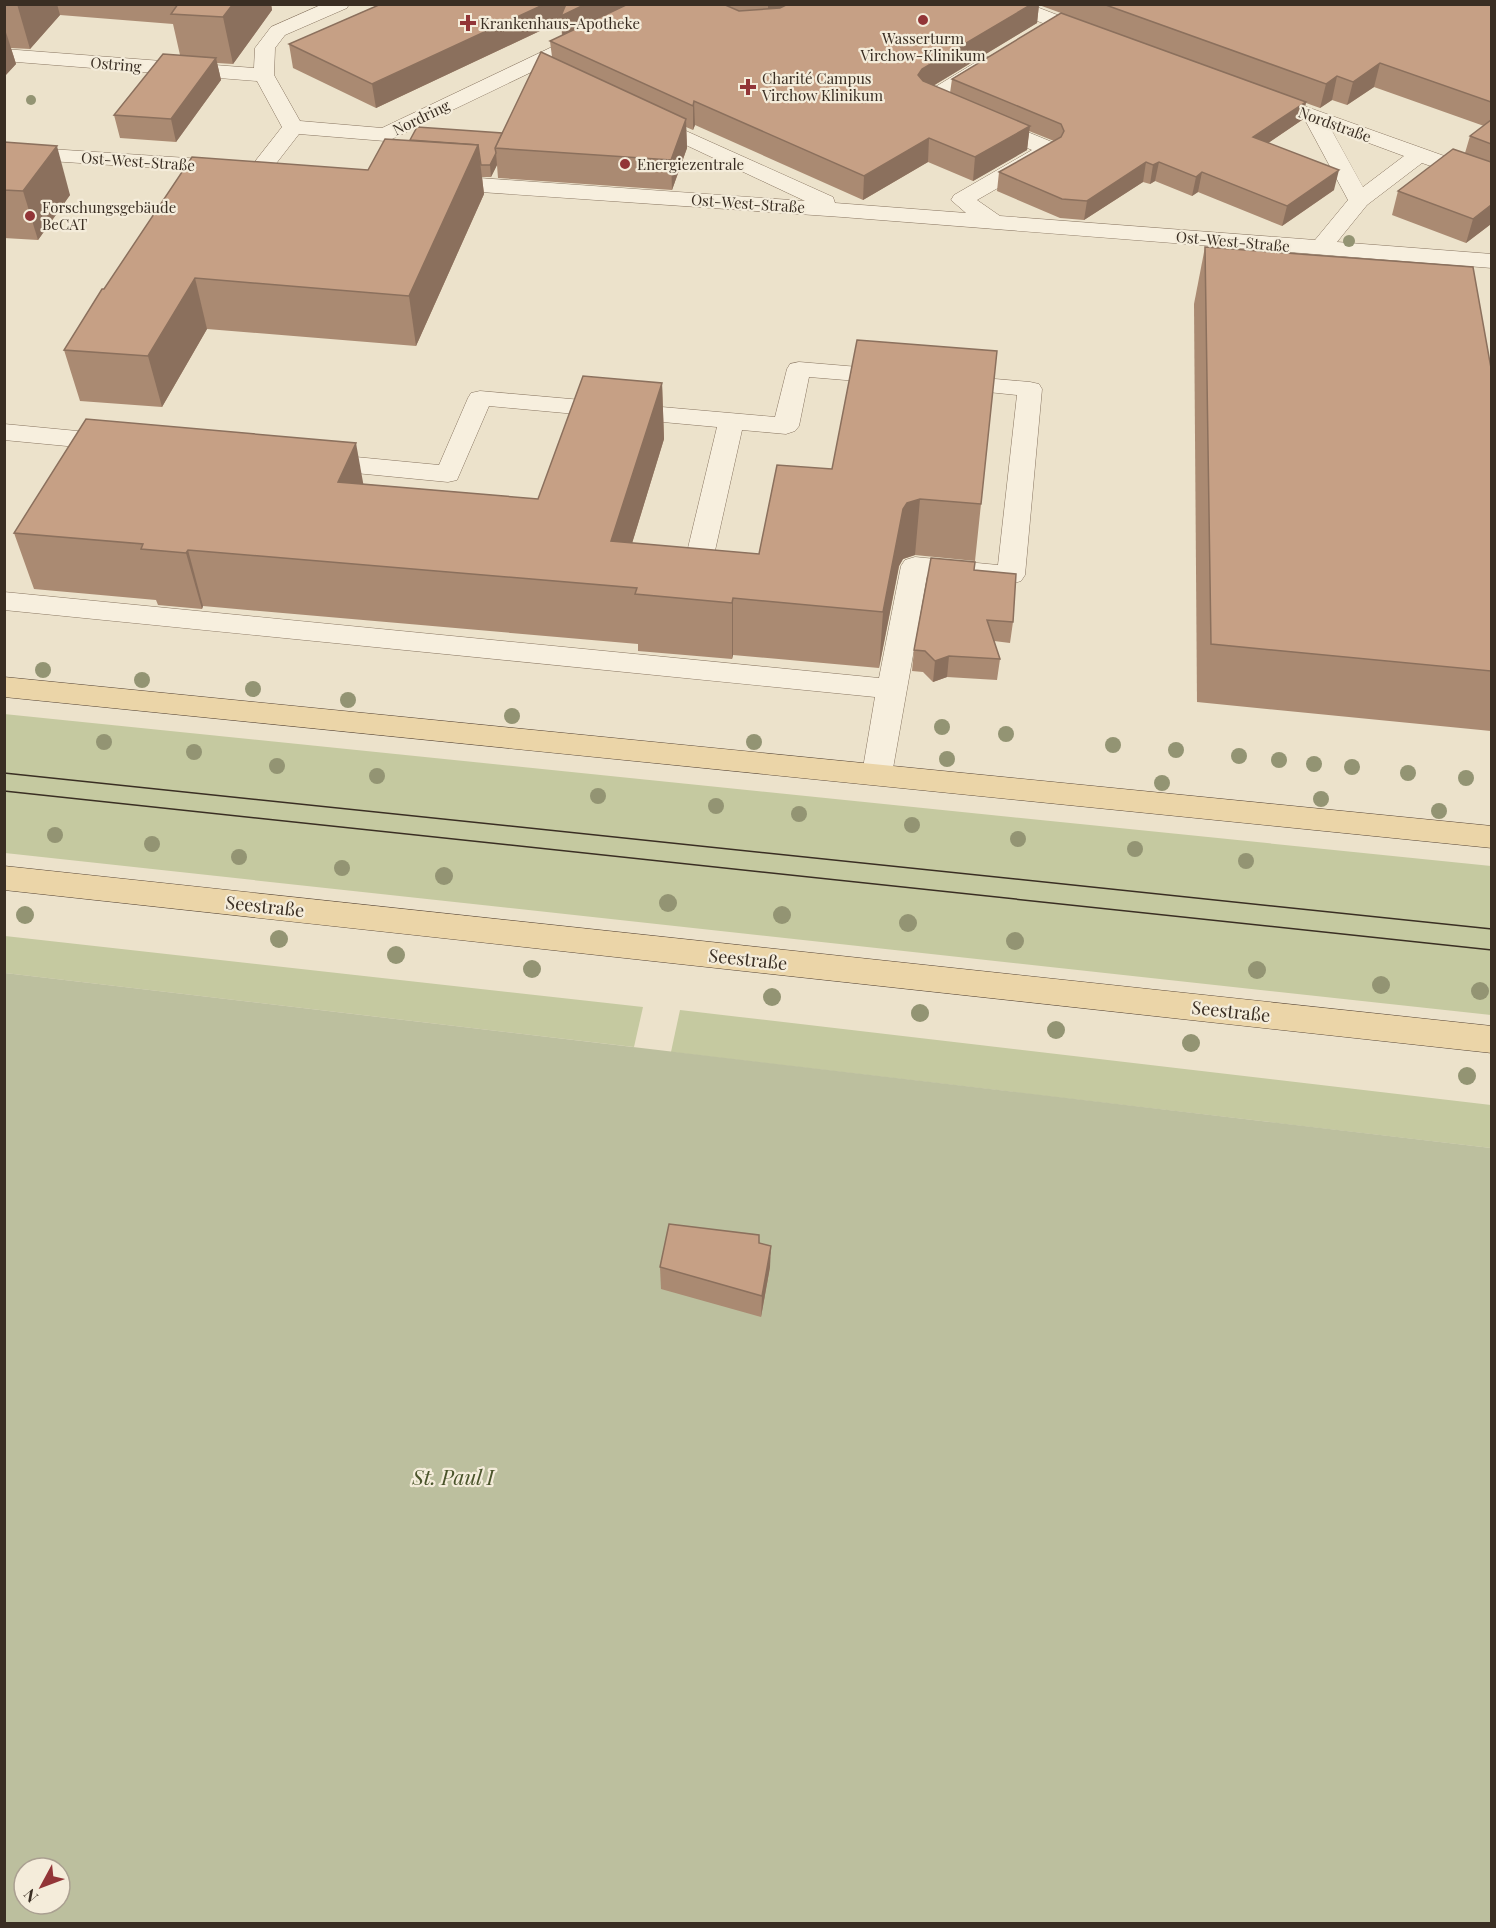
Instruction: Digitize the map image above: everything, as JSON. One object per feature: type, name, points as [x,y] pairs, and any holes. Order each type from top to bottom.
[{"type":"main road","points":[[4,687],[1491,837]]},
{"type":"main road","name":"Seestraße","points":[[4,878],[1491,1040]]},
{"type":"lane","points":[[260,169],[293,128],[264,75],[265,48],[296,4]]},
{"type":"lane","points":[[278,31],[340,4]]},
{"type":"lane","name":"Nordring","points":[[293,128],[385,135],[658,4]]},
{"type":"lane","points":[[1010,4],[1106,40]]},
{"type":"lane","points":[[1037,34],[1057,22]]},
{"type":"lane","points":[[926,218],[962,200],[1049,149],[929,99],[1008,52]]},
{"type":"lane","name":"Ostring","points":[[4,55],[264,75]]},
{"type":"lane","points":[[530,64],[552,75]]},
{"type":"lane","name":"Nordstraße","points":[[1243,90],[1491,181]]},
{"type":"lane","points":[[627,110],[842,210]]},
{"type":"lane","points":[[1313,116],[1359,200]]},
{"type":"lane","name":"Ost-West-Straße","points":[[4,152],[39,163],[150,172],[260,169],[283,171]]},
{"type":"lane","points":[[1321,248],[1359,200],[1420,154]]},
{"type":"lane","name":"Ost-West-Straße","points":[[414,180],[842,210],[1491,261]]},
{"type":"lane","points":[[962,200],[994,222]]},
{"type":"lane","points":[[296,460],[448,474],[480,398],[786,426],[799,369],[1030,389],[1011,574],[915,566],[877,774]]},
{"type":"lane","points":[[696,573],[731,421]]},
{"type":"lane","points":[[4,432],[143,445]]},
{"type":"lane","points":[[4,601],[891,689]]},
{"type":"green space","points":[[4,714],[1491,866],[1491,1015],[5,853]]},
{"type":"green space","points":[[5,936],[643,1007],[634,1047],[5,973]]},
{"type":"green space","name":"St. Paul I","points":[[5,973],[1491,1148],[1491,1923],[5,1924]]},
{"type":"green space","points":[[680,1010],[1491,1105],[1491,1148],[671,1052]]},
{"type":"building","points":[[178,4],[233,4],[223,17],[171,14]]},
{"type":"building","points":[[381,4],[545,4],[372,84],[289,44]]},
{"type":"building","points":[[566,4],[586,4],[561,16]]},
{"type":"building","points":[[628,4],[723,4],[739,11],[780,8],[788,4],[1032,4],[922,69],[918,75],[923,81],[1030,126],[975,157],[929,138],[864,176],[694,101],[693,106],[550,41]]},
{"type":"building","points":[[1103,4],[1491,4],[1491,102],[1380,63],[1353,82],[1337,76],[1326,84]]},
{"type":"building","points":[[1061,13],[1306,102],[1253,137],[1339,170],[1287,206],[1202,172],[1196,177],[1159,162],[1153,165],[1146,162],[1087,201],[1062,199],[999,172],[1061,137],[1064,131],[1061,124],[952,79]]},
{"type":"building","points":[[541,52],[686,119],[671,160],[495,148]]},
{"type":"building","points":[[163,54],[216,58],[171,119],[114,115]]},
{"type":"building","points":[[1491,120],[1491,144],[1470,136]]},
{"type":"building","points":[[417,127],[502,133],[490,165],[481,165],[478,145],[410,140]]},
{"type":"building","points":[[385,139],[478,145],[409,296],[195,278],[148,356],[64,350],[102,289],[192,157],[368,170]]},
{"type":"building","points":[[4,142],[57,146],[23,191],[4,190]]},
{"type":"building","points":[[1453,149],[1491,162],[1491,205],[1473,219],[1398,191]]},
{"type":"building","points":[[1205,247],[1473,267],[1491,368],[1491,671],[1211,644]]},
{"type":"building","points":[[857,340],[997,351],[981,504],[920,499],[907,503],[903,509],[883,612],[733,598],[732,603],[635,594],[637,588],[188,550],[186,553],[141,549],[143,544],[14,533],[86,419],[356,443],[338,482],[538,499],[583,376],[662,383],[611,541],[759,554],[777,465],[832,469]]},
{"type":"building","points":[[931,558],[975,562],[974,570],[1016,574],[1013,622],[987,620],[1000,659],[949,656],[935,661],[925,651],[914,650]]},
{"type":"building","points":[[669,1224],[759,1235],[759,1243],[771,1246],[762,1296],[660,1267]]},
{"type":"tram line","points":[[4,773],[1492,929]]},
{"type":"tram line","points":[[4,791],[1492,950]]},
{"type":"place","name":"Wasserturm Virchow-Klinikum","points":[[923,20]]},
{"type":"place","name":"Krankenhaus-Apotheke","points":[[468,23]]},
{"type":"place","name":"Charité Campus Virchow Klinikum","points":[[748,87]]},
{"type":"place","name":"Energiezentrale","points":[[625,164]]},
{"type":"place","name":"Forschungsgebäude BeCAT","points":[[30,216]]}]
